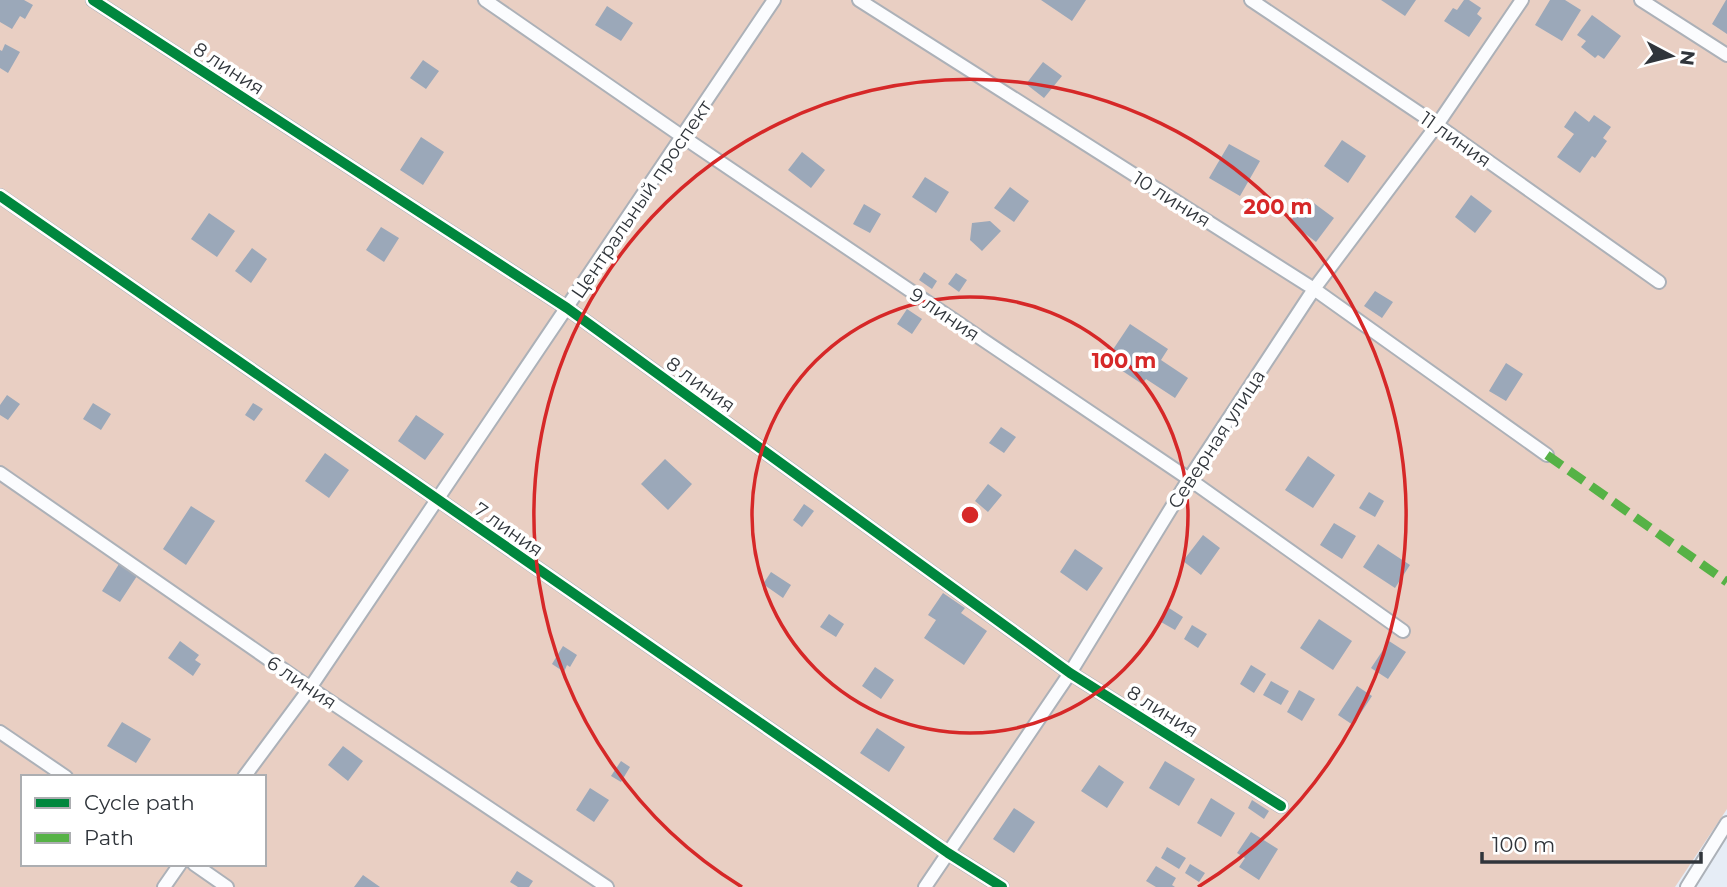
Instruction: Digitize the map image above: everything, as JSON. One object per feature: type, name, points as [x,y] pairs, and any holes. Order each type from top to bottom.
[{"type":"street","name":"8 линия","points":[[93,0],[567,308],[1070,673],[1281,806]]},
{"type":"street","name":"9 линия","points":[[485,0],[682,137],[1189,479],[1403,631]]},
{"type":"street","name":"Центральный проспект","points":[[245,775],[310,688],[438,501],[774,0]]},
{"type":"street","name":"10 линия","points":[[859,0],[1314,289],[1547,455]]},
{"type":"street","name":"11 линия","points":[[1251,0],[1437,125],[1658,282]]},
{"type":"street","name":"Северная улица","points":[[925,887],[1070,673],[1189,479],[1314,289],[1437,125],[1522,0]]},
{"type":"street","points":[[1641,0],[1727,55]]},
{"type":"street","name":"7 линия","points":[[0,196],[948,853],[1002,887]]},
{"type":"street","name":"6 линия","points":[[0,473],[310,688],[607,887]]},
{"type":"street","points":[[0,732],[63,775]]},
{"type":"street","points":[[1687,887],[1727,823]]},
{"type":"street","points":[[164,887],[179,866]]},
{"type":"street","points":[[197,866],[227,887]]},
{"type":"shaded area","points":[[0,0],[1727,0],[1727,809],[1675,887],[0,887]]},
{"type":"building","points":[[0,0],[24,0],[33,5],[25,19],[20,16],[12,29],[0,22]]},
{"type":"building","points":[[1041,0],[1086,0],[1072,21]]},
{"type":"building","points":[[1381,0],[1416,0],[1405,16]]},
{"type":"building","points":[[1464,0],[1469,0],[1481,8],[1477,14],[1482,18],[1469,37],[1444,21],[1453,8],[1457,10]]},
{"type":"building","points":[[1550,0],[1565,0],[1581,10],[1562,41],[1535,25]]},
{"type":"building","points":[[1727,0],[1727,34],[1712,24]]},
{"type":"building","points":[[607,6],[633,23],[621,41],[595,25]]},
{"type":"building","points":[[1592,15],[1621,36],[1604,59],[1598,55],[1595,58],[1581,47],[1586,41],[1577,35]]},
{"type":"building","points":[[5,44],[20,52],[8,73],[0,68],[0,50],[2,51]]},
{"type":"building","points":[[423,60],[439,71],[426,89],[410,78]]},
{"type":"building","points":[[1043,62],[1062,76],[1044,98],[1026,84]]},
{"type":"building","points":[[1575,111],[1589,122],[1594,115],[1611,127],[1603,138],[1607,141],[1580,173],[1557,157],[1574,134],[1564,127]]},
{"type":"building","points":[[421,137],[444,152],[423,185],[400,170]]},
{"type":"building","points":[[1342,140],[1366,156],[1348,183],[1324,166]]},
{"type":"building","points":[[1229,144],[1260,161],[1240,196],[1209,178]]},
{"type":"building","points":[[802,152],[825,170],[811,188],[788,170]]},
{"type":"building","points":[[925,177],[949,192],[936,213],[912,197]]},
{"type":"building","points":[[1010,187],[1029,201],[1014,222],[994,208]]},
{"type":"building","points":[[1471,195],[1492,211],[1475,233],[1455,217]]},
{"type":"building","points":[[1307,198],[1334,218],[1316,242],[1290,222]]},
{"type":"building","points":[[864,204],[881,214],[870,233],[853,224]]},
{"type":"building","points":[[209,213],[235,231],[217,257],[191,239]]},
{"type":"building","points":[[990,221],[1001,231],[982,251],[970,240],[972,223]]},
{"type":"building","points":[[381,227],[399,238],[384,262],[366,250]]},
{"type":"building","points":[[252,248],[267,259],[251,283],[235,271]]},
{"type":"building","points":[[924,272],[937,281],[932,289],[919,280]]},
{"type":"building","points":[[956,273],[967,280],[959,292],[948,284]]},
{"type":"building","points":[[1375,291],[1393,302],[1382,318],[1364,306]]},
{"type":"building","points":[[907,309],[922,319],[912,334],[897,324]]},
{"type":"building","points":[[1130,324],[1168,349],[1161,360],[1188,378],[1175,398],[1146,379],[1142,384],[1106,360]]},
{"type":"building","points":[[1506,363],[1523,374],[1506,401],[1489,391]]},
{"type":"building","points":[[7,395],[20,404],[8,420],[0,415],[0,405]]},
{"type":"building","points":[[93,403],[111,414],[101,430],[83,419]]},
{"type":"building","points":[[253,403],[263,409],[254,421],[245,415]]},
{"type":"building","points":[[416,415],[444,434],[425,460],[398,441]]},
{"type":"building","points":[[1001,427],[1016,437],[1004,453],[989,443]]},
{"type":"building","points":[[325,453],[349,470],[329,498],[305,481]]},
{"type":"building","points":[[1308,456],[1335,475],[1313,508],[1285,490]]},
{"type":"building","points":[[665,459],[692,484],[668,510],[641,484]]},
{"type":"building","points":[[988,484],[1002,495],[988,512],[975,501]]},
{"type":"building","points":[[1369,492],[1384,501],[1375,517],[1359,508]]},
{"type":"building","points":[[804,504],[814,511],[802,527],[793,520]]},
{"type":"building","points":[[191,506],[215,521],[186,565],[163,549]]},
{"type":"building","points":[[1334,523],[1356,536],[1342,559],[1320,545]]},
{"type":"building","points":[[1203,535],[1220,548],[1201,575],[1183,561]]},
{"type":"building","points":[[1378,544],[1410,565],[1395,588],[1363,567]]},
{"type":"building","points":[[1075,549],[1103,568],[1087,591],[1060,572]]},
{"type":"building","points":[[119,564],[137,576],[120,602],[102,591]]},
{"type":"building","points":[[771,572],[791,585],[783,598],[763,584]]},
{"type":"building","points":[[943,593],[965,608],[961,613],[987,631],[964,665],[924,638],[936,620],[928,615]]},
{"type":"building","points":[[1169,608],[1183,617],[1175,630],[1161,622]]},
{"type":"building","points":[[829,614],[844,624],[836,637],[820,627]]},
{"type":"building","points":[[1319,619],[1352,641],[1333,670],[1300,648]]},
{"type":"building","points":[[1192,625],[1207,634],[1198,648],[1184,639]]},
{"type":"building","points":[[180,641],[199,655],[195,660],[201,664],[193,676],[168,658]]},
{"type":"building","points":[[1389,641],[1406,652],[1388,679],[1371,668]]},
{"type":"building","points":[[563,646],[577,655],[564,672],[552,664]]},
{"type":"building","points":[[1251,665],[1266,674],[1254,693],[1240,684]]},
{"type":"building","points":[[875,667],[894,680],[881,699],[862,686]]},
{"type":"building","points":[[1271,681],[1289,691],[1281,705],[1263,695]]},
{"type":"building","points":[[1357,686],[1372,696],[1353,725],[1338,715]]},
{"type":"building","points":[[1299,690],[1315,699],[1302,721],[1287,712]]},
{"type":"building","points":[[122,722],[151,739],[136,763],[107,746]]},
{"type":"building","points":[[877,728],[905,747],[889,772],[860,753]]},
{"type":"building","points":[[343,746],[363,761],[348,781],[328,765]]},
{"type":"building","points":[[621,761],[630,767],[621,782],[611,776]]},
{"type":"building","points":[[1165,761],[1195,779],[1179,806],[1149,788]]},
{"type":"building","points":[[1099,765],[1124,782],[1107,808],[1081,791]]},
{"type":"building","points":[[590,788],[609,800],[594,822],[576,810]]},
{"type":"building","points":[[1211,798],[1235,813],[1221,837],[1197,823]]},
{"type":"building","points":[[1252,800],[1269,811],[1264,819],[1248,808]]},
{"type":"building","points":[[1014,808],[1035,822],[1014,853],[993,839]]},
{"type":"building","points":[[1251,832],[1278,849],[1259,880],[1239,867],[1245,858],[1237,853]]},
{"type":"building","points":[[1167,847],[1186,858],[1179,869],[1161,858]]},
{"type":"building","points":[[1190,864],[1205,873],[1199,882],[1185,873]]},
{"type":"building","points":[[1156,866],[1176,878],[1172,885],[1175,887],[1156,887],[1146,881]]},
{"type":"building","points":[[517,871],[533,881],[529,887],[518,887],[510,882]]},
{"type":"building","points":[[363,875],[380,887],[354,887]]},
{"type":"marked path","points":[[1547,455],[1727,582]]},
{"type":"cycle path","points":[[93,0],[567,308],[1070,673],[1281,806]]},
{"type":"cycle path","points":[[0,196],[948,853],[1002,887]]}]
